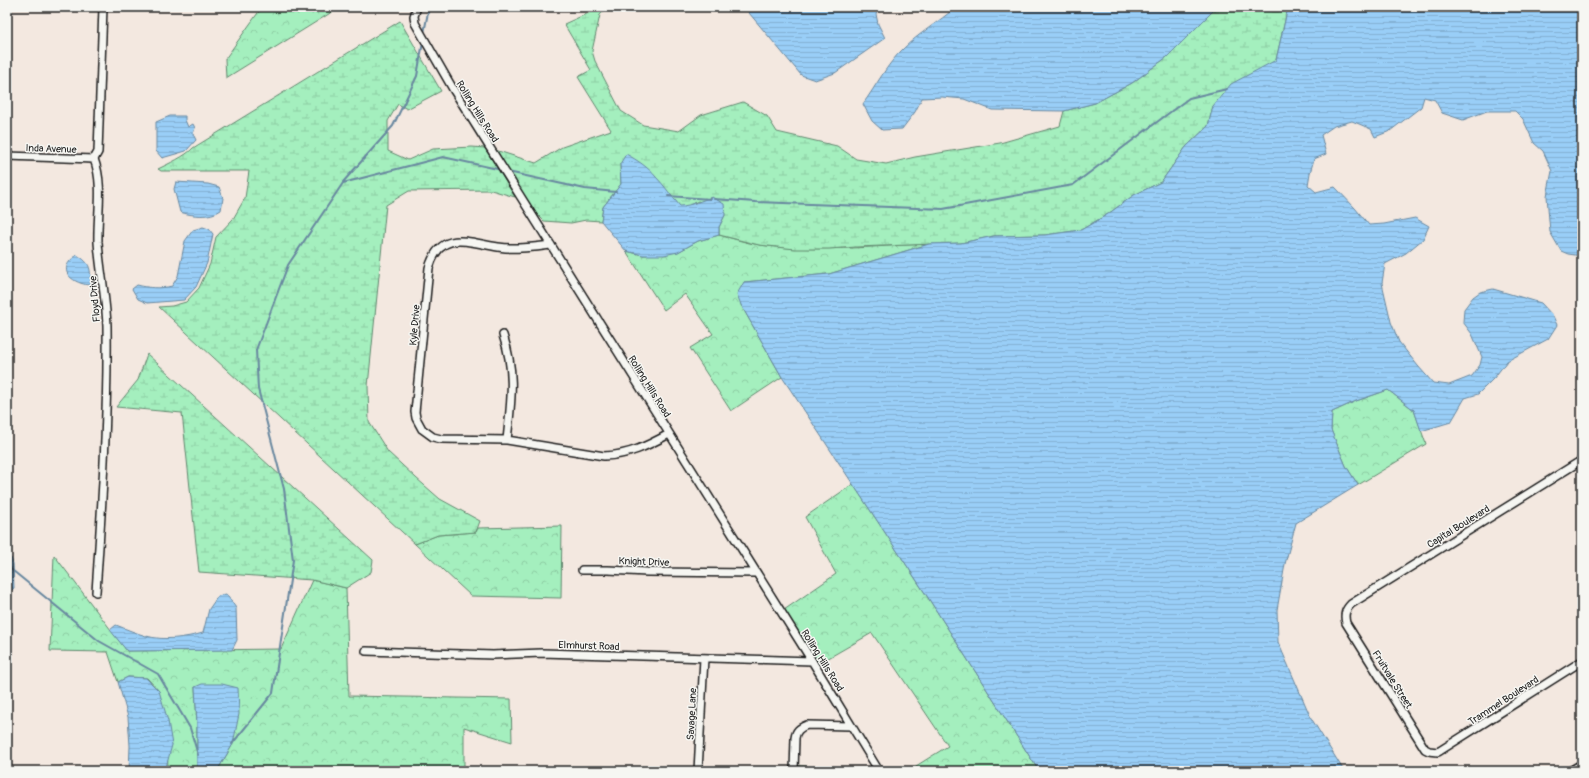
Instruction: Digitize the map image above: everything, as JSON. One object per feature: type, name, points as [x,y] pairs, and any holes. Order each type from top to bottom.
[{"type":"street","name":"Floyd Drive","points":[[96,592],[105,440],[107,326],[98,244],[99,176],[94,158],[98,152],[103,7]]},
{"type":"street","name":"Rolling Hills Road","points":[[417,7],[414,16],[415,23],[431,53],[812,661],[879,771]]},
{"type":"street","name":"Inda Avenue","points":[[7,156],[94,158]]},
{"type":"street","name":"Kyle Drive","points":[[551,246],[512,248],[498,247],[468,240],[455,241],[437,251],[429,268],[415,412],[418,424],[428,434],[441,439],[507,440],[595,455],[615,456],[640,449],[669,434]]},
{"type":"street","points":[[503,335],[512,369],[507,440]]},
{"type":"street","name":"Capital Boulevard","points":[[1346,610],[1351,604],[1582,460]]},
{"type":"street","name":"Knight Drive","points":[[582,570],[756,572]]},
{"type":"street","name":"Fruitvale Street","points":[[1346,610],[1346,623],[1425,749],[1433,752]]},
{"type":"street","name":"Elmhurst Road","points":[[366,651],[493,655],[542,653],[812,661]]},
{"type":"street","name":"Savage Lane","points":[[698,771],[704,658]]},
{"type":"street","name":"Trammel Boulevard","points":[[1433,752],[1438,752],[1460,739],[1582,661]]},
{"type":"street","points":[[794,771],[795,738],[796,733],[802,727],[806,725],[851,726]]},
{"type":"street","points":[[1572,771],[1582,765]]},
{"type":"green space","points":[[260,7],[340,7],[226,78],[225,59],[260,10]]},
{"type":"green space","points":[[602,7],[607,7],[600,15],[592,51],[595,61],[621,111],[643,125],[679,131],[701,115],[743,102],[767,116],[777,132],[837,146],[856,159],[886,164],[915,157],[1000,143],[1060,126],[1064,111],[1095,103],[1132,83],[1167,57],[1217,7],[1288,7],[1276,60],[1213,106],[1208,126],[1186,147],[1161,182],[1134,195],[1108,214],[1081,230],[1045,235],[994,236],[961,243],[829,249],[795,249],[759,245],[719,235],[719,227],[725,215],[698,201],[689,206],[680,207],[668,193],[620,164],[621,184],[603,207],[601,221],[586,220],[571,223],[544,221],[533,210],[495,150],[536,163],[562,147],[611,130],[578,77],[591,70],[564,24]]},
{"type":"green space","points":[[400,21],[441,91],[407,109],[398,104],[388,121],[388,151],[408,160],[433,149],[472,147],[485,148],[515,197],[491,190],[409,191],[386,205],[368,386],[369,422],[388,452],[416,478],[440,499],[480,521],[476,532],[438,535],[415,544],[159,307],[172,306],[186,302],[199,288],[210,264],[216,237],[233,219],[245,198],[249,171],[161,171],[158,169],[181,157],[193,148]]},
{"type":"green space","points":[[719,235],[760,245],[823,249],[929,244],[829,274],[744,282],[741,305],[782,377],[731,411],[690,348],[713,334],[685,294],[664,310],[626,251],[643,255],[678,252],[698,241]]},
{"type":"green space","points":[[147,354],[373,560],[371,572],[346,588],[312,580],[199,572],[182,413],[116,407],[138,380]]},
{"type":"green space","points":[[1388,390],[1414,410],[1426,444],[1358,485],[1346,466],[1331,430],[1332,412],[1356,401]]},
{"type":"green space","points":[[853,484],[1039,771],[908,771],[948,746],[872,633],[818,664],[816,658],[784,610],[836,574],[805,517]]},
{"type":"green space","points":[[1582,505],[1582,542],[1580,537]]},
{"type":"green space","points":[[562,526],[561,598],[471,596],[415,544],[438,535],[476,532],[478,528]]},
{"type":"green space","points":[[54,555],[127,651],[281,649],[312,580],[346,588],[349,696],[511,699],[512,742],[464,727],[464,771],[217,771],[233,744],[195,687],[197,771],[165,771],[168,765],[159,691],[147,678],[128,677],[118,682],[108,652],[50,651]]},
{"type":"green space","points":[[798,766],[821,767],[822,771],[797,771]]},
{"type":"water","points":[[744,7],[881,7],[876,14],[878,24],[885,38],[835,73],[815,80],[801,75]]},
{"type":"water","points":[[956,7],[1217,7],[1167,57],[1132,83],[1095,103],[1064,111],[992,110],[964,99],[942,97],[922,98],[915,112],[902,129],[882,130],[872,121],[863,104],[897,55],[909,43]]},
{"type":"water","points":[[1288,7],[1582,7],[1582,256],[1568,254],[1561,251],[1550,232],[1547,196],[1552,171],[1543,151],[1534,143],[1523,119],[1515,111],[1487,111],[1463,120],[1442,113],[1435,100],[1424,97],[1421,107],[1390,131],[1375,137],[1371,129],[1352,121],[1334,126],[1321,135],[1326,154],[1314,159],[1308,185],[1316,192],[1335,187],[1369,225],[1384,224],[1415,218],[1429,226],[1423,239],[1406,253],[1385,264],[1382,283],[1391,322],[1399,342],[1433,383],[1449,385],[1472,376],[1480,365],[1482,357],[1472,334],[1463,322],[1464,309],[1473,297],[1480,292],[1493,289],[1541,303],[1553,316],[1557,325],[1548,339],[1507,361],[1494,378],[1478,394],[1465,398],[1451,422],[1421,431],[1414,410],[1388,390],[1356,401],[1332,412],[1331,430],[1346,466],[1358,485],[1296,523],[1285,564],[1277,610],[1278,642],[1311,718],[1344,771],[1039,771],[925,593],[782,377],[741,305],[737,294],[744,282],[829,274],[929,244],[961,243],[994,236],[1045,235],[1081,230],[1108,214],[1134,195],[1161,182],[1186,147],[1208,126],[1213,106],[1231,84],[1276,60]]},
{"type":"water","points":[[170,116],[185,116],[188,127],[193,124],[195,128],[193,134],[196,140],[186,151],[162,158],[156,151],[156,122]]},
{"type":"water","points":[[626,154],[649,170],[680,206],[692,204],[712,197],[724,204],[725,215],[719,227],[719,235],[698,241],[678,252],[664,255],[643,255],[626,251],[601,221],[603,207],[621,184],[620,164]]},
{"type":"water","points":[[176,182],[208,184],[219,187],[223,198],[221,210],[217,213],[201,216],[180,212],[174,189]]},
{"type":"water","points":[[203,227],[209,229],[213,234],[207,263],[196,287],[184,300],[147,303],[138,299],[132,289],[137,285],[154,288],[172,286],[178,276],[185,241],[193,230]]},
{"type":"water","points":[[77,255],[88,264],[91,285],[86,285],[76,281],[68,275],[67,266]]},
{"type":"water","points":[[7,557],[11,558],[13,564],[14,588],[7,594]]},
{"type":"water","points":[[226,594],[236,608],[237,640],[232,650],[127,651],[110,630],[116,625],[153,638],[167,639],[203,633],[209,609],[218,596]]},
{"type":"water","points":[[128,677],[146,678],[159,691],[168,721],[172,745],[165,771],[129,771],[130,746],[128,717],[118,682]]},
{"type":"water","points":[[202,684],[222,684],[238,688],[239,714],[233,744],[217,771],[197,771],[195,687]]},
{"type":"waterway","points":[[424,33],[429,7]]},
{"type":"waterway","points":[[343,182],[393,126],[417,76],[423,42]]},
{"type":"waterway","points":[[714,199],[755,202],[943,209],[1073,185],[1189,98],[1227,89]]},
{"type":"waterway","points":[[232,744],[273,693],[293,560],[284,489],[258,389],[256,350],[288,265],[343,183],[443,157],[502,170]]},
{"type":"waterway","points":[[508,172],[585,189],[616,192]]},
{"type":"waterway","points":[[668,196],[710,199]]},
{"type":"waterway","points":[[7,566],[99,641],[158,674],[190,728],[198,755]]}]
